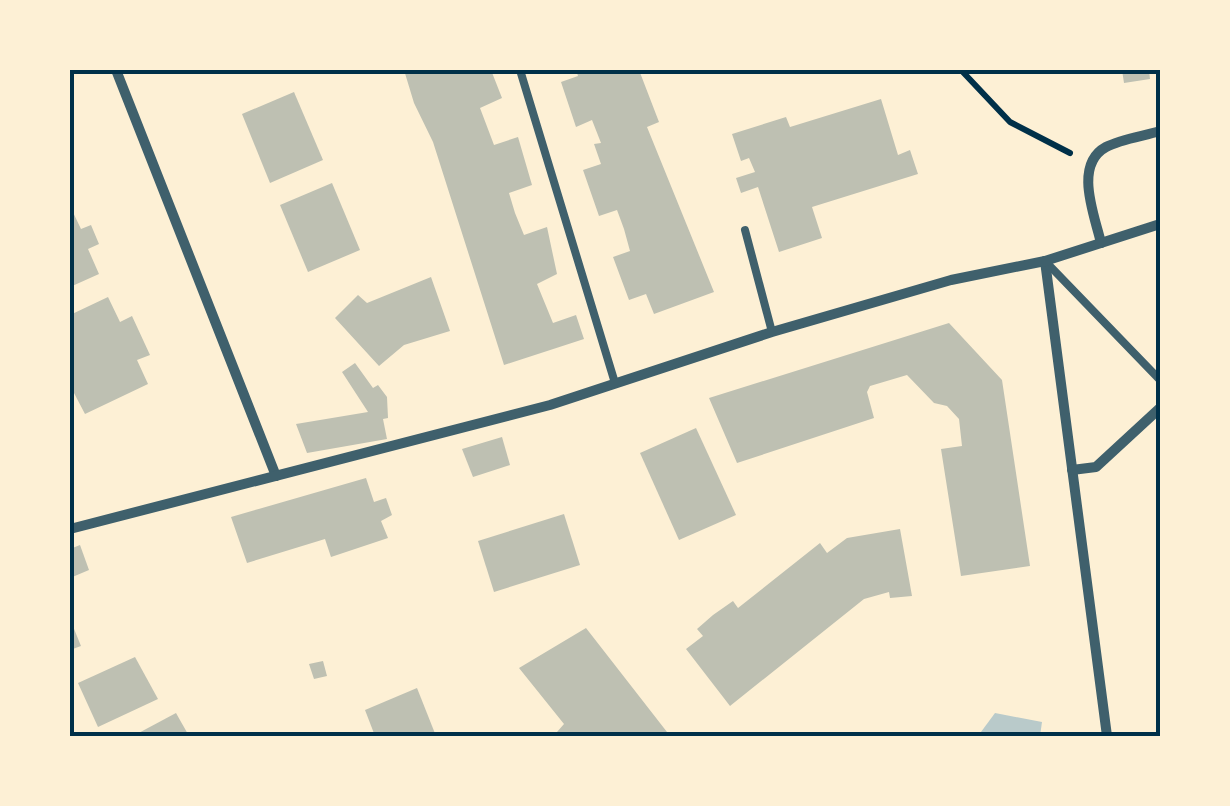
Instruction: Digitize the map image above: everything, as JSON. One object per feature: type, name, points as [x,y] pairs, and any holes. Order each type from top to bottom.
[{"type":"street","points":[[116,70],[276,476]]},
{"type":"street","points":[[1101,243],[1087,183],[1092,164],[1106,147],[1160,132]]},
{"type":"street","points":[[70,529],[550,405],[772,332],[951,280],[1045,260],[1160,224]]},
{"type":"street","points":[[1045,260],[1107,736]]},
{"type":"street","points":[[1072,470],[1096,467],[1160,408]]},
{"type":"lane","points":[[520,70],[615,383]]},
{"type":"lane","points":[[745,230],[772,332]]},
{"type":"lane","points":[[1045,260],[1160,380]]},
{"type":"path","points":[[961,70],[1010,122],[1092,164]]},
{"type":"shaded area","points":[[995,713],[1042,722],[1040,736],[978,736]]},
{"type":"building","points":[[404,70],[491,70],[502,98],[480,108],[494,145],[518,137],[532,185],[509,193],[515,213],[524,235],[547,227],[557,274],[537,284],[553,323],[576,315],[584,339],[504,365],[433,142],[414,103]]},
{"type":"building","points":[[576,70],[639,70],[659,122],[647,127],[714,292],[654,314],[646,294],[629,300],[613,257],[630,251],[624,229],[617,210],[599,216],[583,170],[601,164],[594,144],[601,143],[592,120],[576,127],[561,82],[578,76]]},
{"type":"building","points":[[1122,70],[1149,70],[1150,79],[1124,83]]},
{"type":"building","points":[[294,92],[323,160],[270,183],[242,114]]},
{"type":"building","points":[[881,99],[898,155],[910,150],[918,174],[812,207],[822,238],[779,252],[758,187],[741,193],[736,178],[755,172],[749,158],[741,161],[732,134],[786,117],[790,127]]},
{"type":"building","points":[[332,183],[360,250],[308,272],[280,205]]},
{"type":"building","points":[[70,206],[81,229],[91,225],[99,244],[88,249],[99,274],[70,287]]},
{"type":"building","points":[[431,277],[450,331],[404,345],[379,366],[335,318],[358,295],[367,303]]},
{"type":"building","points":[[108,297],[120,322],[132,316],[150,355],[137,360],[148,384],[85,414],[74,393],[70,396],[70,315]]},
{"type":"building","points":[[949,323],[1002,380],[1030,566],[961,576],[941,449],[962,446],[959,419],[947,406],[934,403],[907,375],[870,386],[867,392],[874,418],[737,463],[709,398]]},
{"type":"building","points":[[355,363],[373,388],[378,385],[387,397],[388,418],[383,419],[387,439],[307,453],[296,424],[368,412],[342,372]]},
{"type":"building","points":[[696,428],[736,515],[679,540],[640,453]]},
{"type":"building","points":[[502,437],[510,465],[473,477],[462,449]]},
{"type":"building","points":[[366,478],[374,502],[386,498],[392,515],[381,521],[388,538],[331,557],[325,539],[247,563],[231,517]]},
{"type":"building","points":[[564,514],[580,565],[494,592],[478,541]]},
{"type":"building","points":[[900,529],[912,596],[890,598],[889,592],[864,599],[730,706],[686,649],[703,636],[697,629],[733,601],[738,608],[820,543],[827,553],[847,538]]},
{"type":"building","points":[[80,545],[89,570],[70,578],[70,549]]},
{"type":"building","points":[[70,619],[81,646],[70,650]]},
{"type":"building","points":[[586,628],[667,732],[662,736],[560,736],[557,732],[564,724],[519,668]]},
{"type":"building","points":[[135,657],[158,699],[98,727],[78,683]]},
{"type":"building","points":[[323,661],[327,676],[314,679],[309,664]]},
{"type":"building","points":[[417,688],[436,736],[375,736],[365,710]]},
{"type":"building","points":[[176,713],[189,736],[133,736]]}]
